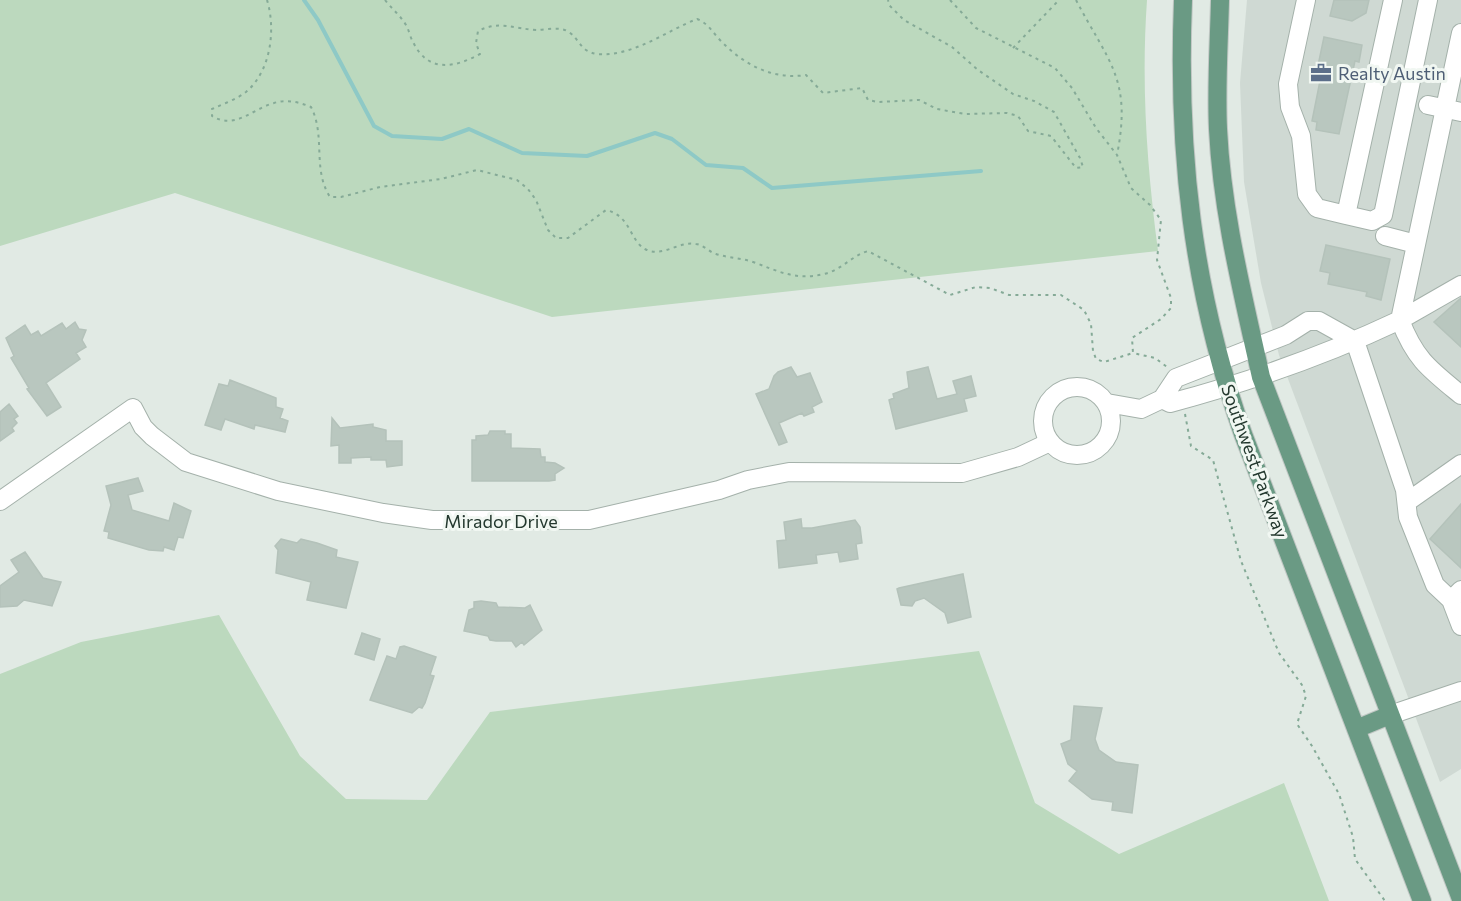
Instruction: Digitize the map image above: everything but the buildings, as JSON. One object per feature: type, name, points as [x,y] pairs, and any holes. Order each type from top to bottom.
[{"type":"main road","name":"Southwest Parkway","points":[[1183,0],[1182,137],[1188,200],[1220,361],[1228,388],[1422,901]]},
{"type":"main road","name":"Southwest Parkway","points":[[1220,0],[1218,129],[1224,189],[1231,240],[1261,377],[1461,899]]},
{"type":"main road","points":[[1356,729],[1390,715]]},
{"type":"street","points":[[1306,0],[1288,84],[1290,107],[1298,122],[1301,136],[1307,194],[1317,208],[1371,221],[1383,215],[1428,0]]},
{"type":"street","points":[[1346,215],[1392,0]]},
{"type":"street","points":[[1461,33],[1400,320],[1410,348],[1433,372],[1461,395]]},
{"type":"street","points":[[1385,236],[1416,244]]},
{"type":"street","points":[[1162,399],[1170,403],[1261,377],[1355,341],[1400,320],[1461,285]]},
{"type":"street","points":[[1110,432],[1136,417],[1141,409],[1162,399],[1176,378],[1286,335],[1308,321],[1319,321],[1355,341],[1402,479],[1408,517],[1435,585],[1456,595],[1461,626]]},
{"type":"street","points":[[1084,387],[1100,395],[1107,404],[1111,413],[1110,432],[1104,443],[1087,454],[1066,454],[1050,442],[1045,434],[1043,415],[1046,406],[1057,392],[1065,388],[1084,387]]},
{"type":"street","points":[[1107,404],[1141,409]]},
{"type":"street","name":"Mirador Drive","points":[[0,501],[133,408],[148,432],[186,462],[278,491],[383,513],[432,520],[590,520],[719,490],[748,480],[789,472],[962,473],[1018,457],[1050,442]]},
{"type":"street","points":[[1407,502],[1461,464]]},
{"type":"street","points":[[1390,715],[1461,691]]},
{"type":"path","points":[[267,0],[271,18],[271,39],[260,75],[246,92],[212,109],[212,116],[221,122],[235,121],[275,103],[294,101],[311,107],[320,131],[320,167],[323,185],[330,196],[341,197],[380,187],[431,181],[477,170],[517,180],[528,189],[536,200],[548,230],[556,238],[568,238],[606,210],[615,212],[622,218],[640,246],[648,251],[656,253],[686,243],[700,244],[714,254],[754,263],[783,275],[804,278],[825,274],[841,269],[858,254],[868,251],[950,295],[976,287],[990,288],[1009,296],[1061,295],[1084,310],[1091,324],[1093,351],[1096,359],[1104,362],[1133,353],[1155,358],[1174,373]]},
{"type":"path","points":[[385,0],[399,14],[413,43],[425,58],[437,66],[451,66],[480,54],[476,43],[478,31],[489,26],[507,24],[535,30],[554,29],[569,32],[588,52],[600,54],[641,45],[697,18],[705,22],[733,52],[773,75],[788,78],[806,75],[823,93],[862,88],[868,100],[878,102],[919,100],[937,109],[965,114],[1006,113],[1018,116],[1028,131],[1051,136],[1076,168],[1083,167],[1054,112],[1034,101],[1013,94],[978,70],[951,47],[904,20],[889,5],[888,0]]},
{"type":"path","points":[[950,0],[976,28],[1055,68],[1072,88],[1096,128],[1117,155],[1131,188],[1150,205],[1161,220],[1157,260],[1171,298],[1171,308],[1161,319],[1132,338],[1133,353]]},
{"type":"path","points":[[1013,48],[1059,0]]},
{"type":"path","points":[[1076,0],[1114,70],[1123,96],[1122,126],[1117,155]]},
{"type":"path","points":[[1184,407],[1191,446],[1213,460],[1240,561],[1279,653],[1302,685],[1306,696],[1296,724],[1312,746],[1339,795],[1360,868],[1385,901]]},
{"type":"shaded area","points":[[1247,0],[1461,0],[1461,769],[1440,782],[1279,355],[1261,283],[1244,182],[1240,83]]},
{"type":"green space","points":[[0,0],[1147,0],[1146,126],[1158,251],[552,317],[175,193],[0,246]]},
{"type":"green space","points":[[219,615],[300,756],[346,799],[427,800],[490,712],[979,651],[1035,803],[1119,854],[1284,783],[1329,901],[0,901],[0,674],[81,642]]},
{"type":"waterway","points":[[304,0],[318,20],[374,126],[392,136],[442,139],[469,129],[522,153],[587,156],[655,133],[672,139],[706,165],[743,168],[772,188],[981,171]]},
{"type":"place","name":"Realty Austin","points":[[1321,73]]}]
